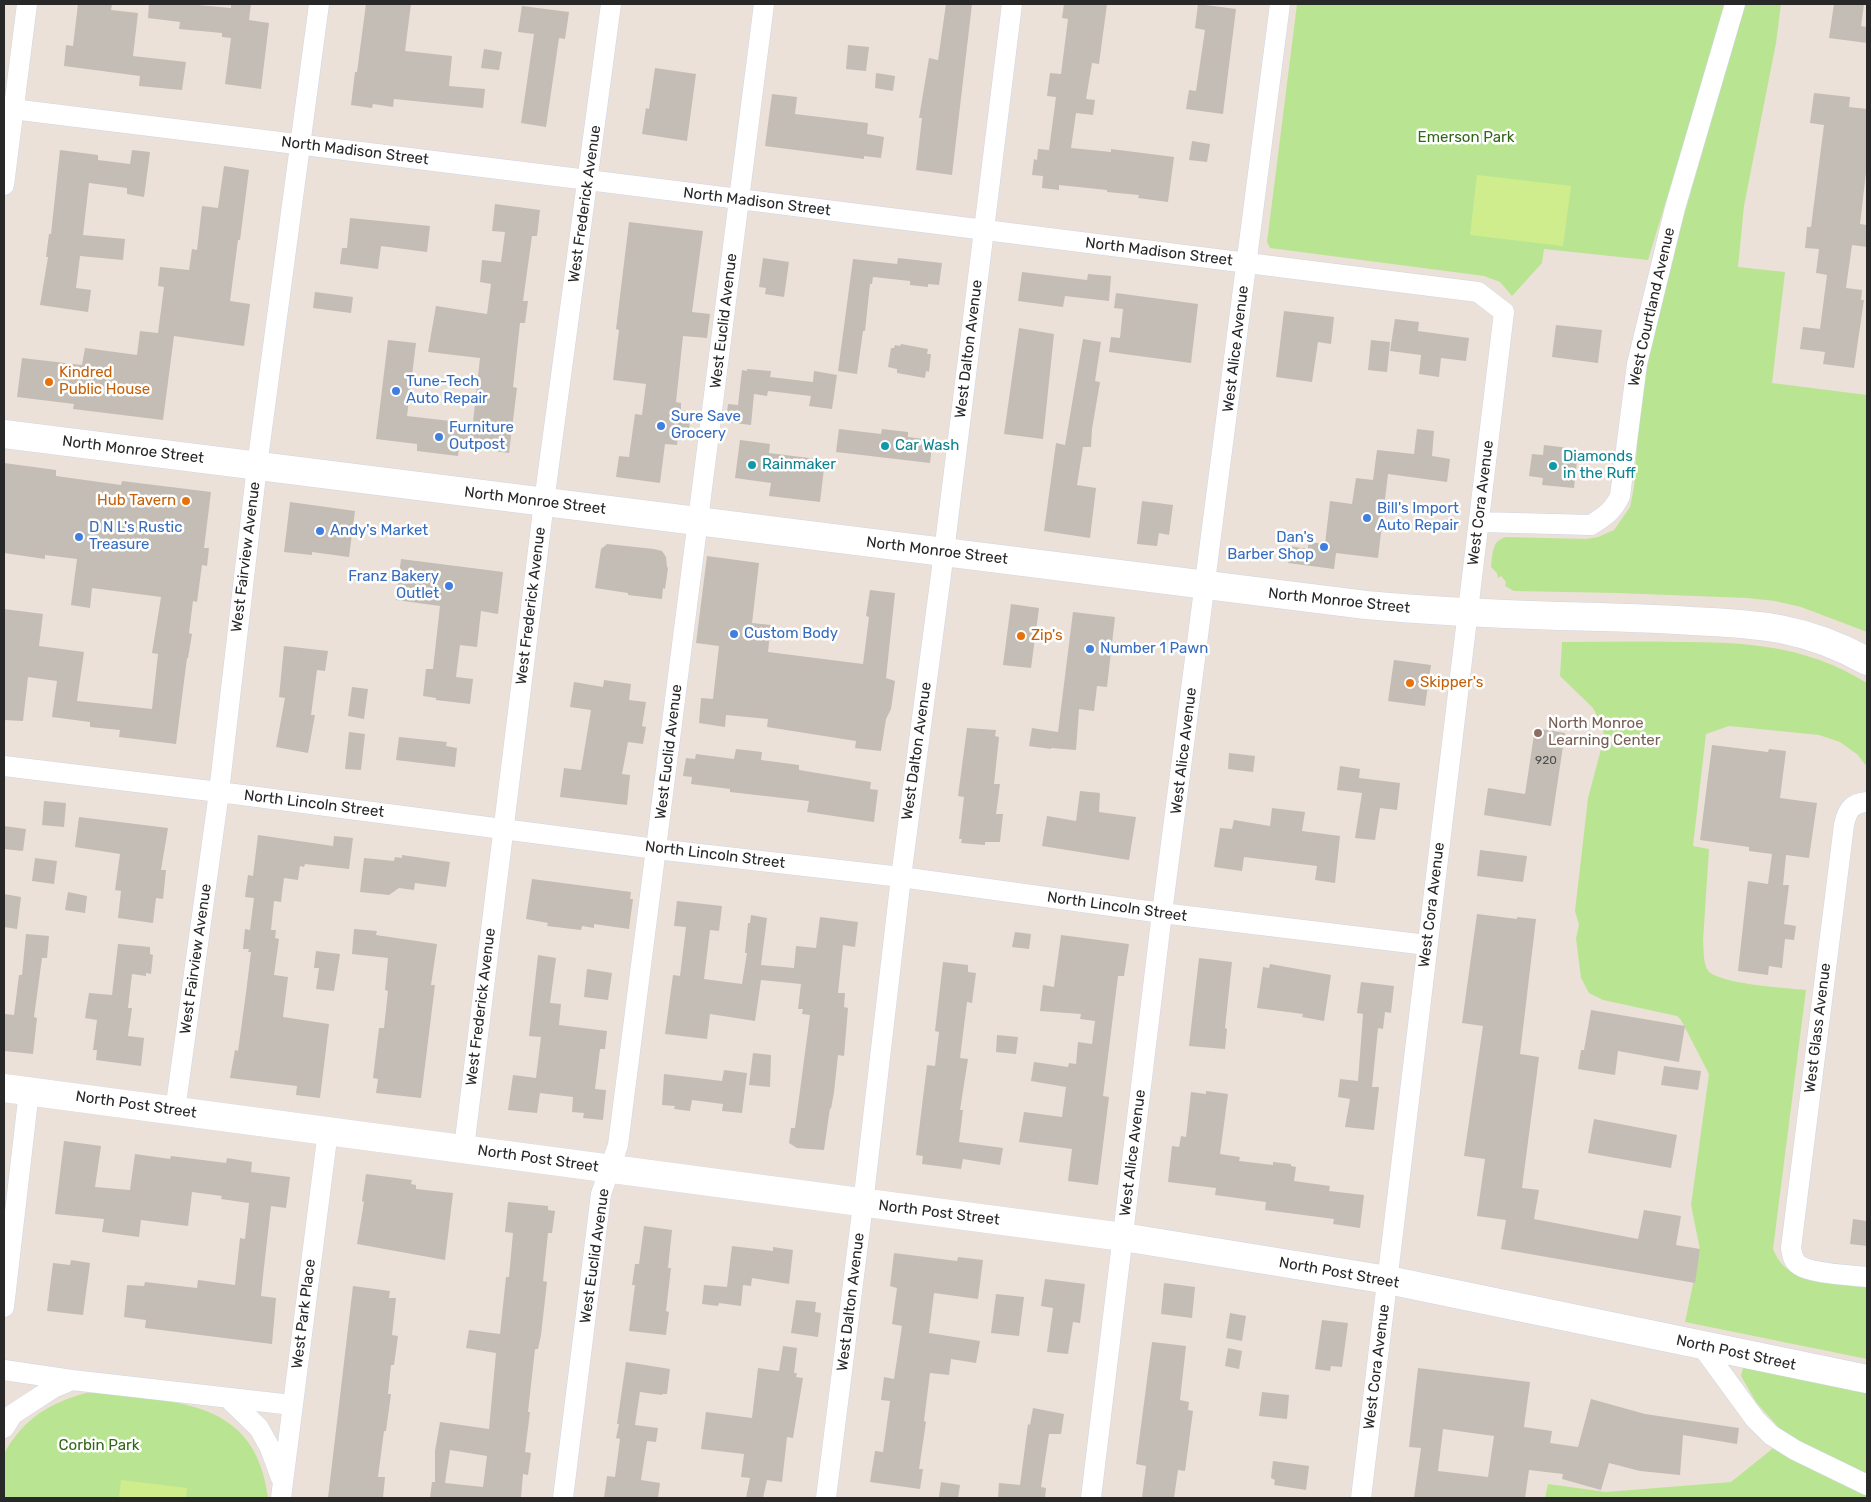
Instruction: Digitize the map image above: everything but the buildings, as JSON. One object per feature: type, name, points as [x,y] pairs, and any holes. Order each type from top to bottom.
[{"type":"main road","name":"North Monroe Street","points":[[4,434],[1366,605],[1467,613],[1638,617],[1755,624],[1807,634],[1831,642],[1867,660]]},
{"type":"main road","name":"North Post Street","points":[[16,1089],[464,1148],[609,1170],[863,1204],[1122,1237],[1388,1280],[1867,1379]]},
{"type":"street","points":[[4,185],[9,108],[27,4]]},
{"type":"street","name":"West Fairview Avenue","points":[[175,1110],[219,792],[257,466],[319,4]]},
{"type":"street","name":"West Frederick Avenue","points":[[464,1148],[544,502],[610,4]]},
{"type":"street","name":"West Euclid Avenue","points":[[563,1498],[601,1194],[618,1145],[764,4]]},
{"type":"street","name":"West Dalton Avenue","points":[[826,1498],[901,877],[944,552],[1012,4]]},
{"type":"street","name":"West Alice Avenue","points":[[1091,1498],[1162,913],[1280,4]]},
{"type":"street","name":"West Courtland Avenue","points":[[1480,522],[1591,525],[1603,518],[1614,508],[1620,496],[1641,346],[1675,208],[1735,4]]},
{"type":"street","name":"North Madison Street","points":[[9,108],[1478,292],[1504,312]]},
{"type":"street","name":"West Cora Avenue","points":[[1361,1498],[1504,312]]},
{"type":"street","name":"North Lincoln Street","points":[[4,766],[656,849],[901,877],[1162,913],[1427,945]]},
{"type":"street","name":"West Glass Avenue","points":[[1860,804],[1847,812],[1844,825],[1791,1242],[1793,1258],[1799,1266],[1812,1270],[1867,1277]]},
{"type":"street","points":[[4,1306],[16,1089]]},
{"type":"street","name":"West Park Place","points":[[282,1490],[328,1131]]},
{"type":"street","points":[[1701,1345],[1755,1419],[1771,1435],[1795,1450],[1867,1485]]},
{"type":"street","points":[[4,1370],[72,1380],[292,1405]]},
{"type":"street","points":[[4,1428],[13,1414],[53,1388],[72,1380]]},
{"type":"street","points":[[228,1398],[259,1428],[270,1448],[282,1490]]},
{"type":"green space","name":"Emerson Park","points":[[1297,4],[1726,4],[1648,260],[1544,249],[1542,263],[1512,296],[1500,282],[1484,276],[1270,248],[1267,242]]},
{"type":"green space","points":[[1745,4],[1781,4],[1776,43],[1744,206],[1738,267],[1785,272],[1772,383],[1867,395],[1867,632],[1801,607],[1775,601],[1747,598],[1617,593],[1514,591],[1505,586],[1506,582],[1501,576],[1498,578],[1497,573],[1491,567],[1495,545],[1501,539],[1506,537],[1586,539],[1598,537],[1614,530],[1630,507],[1634,487],[1639,416],[1648,361],[1665,281]]},
{"type":"green space","points":[[1477,175],[1571,186],[1563,246],[1470,235]]},
{"type":"green space","points":[[1562,642],[1702,642],[1775,648],[1821,661],[1844,670],[1867,683],[1867,767],[1858,755],[1840,742],[1819,735],[1729,726],[1706,734],[1693,846],[1709,849],[1703,941],[1704,959],[1707,969],[1712,974],[1736,982],[1806,990],[1773,1249],[1784,1266],[1801,1278],[1805,1274],[1867,1282],[1867,1359],[1685,1322],[1700,1250],[1691,1205],[1709,1074],[1681,1020],[1677,1016],[1603,1000],[1589,993],[1581,978],[1576,938],[1579,925],[1575,911],[1588,798],[1604,738],[1603,727],[1593,708],[1560,676]]},
{"type":"green space","points":[[1757,1366],[1867,1389],[1867,1498],[1545,1498],[1548,1484],[1606,1492],[1731,1482],[1777,1445],[1781,1430],[1756,1402],[1741,1376],[1743,1368]]},
{"type":"green space","name":"Corbin Park","points":[[86,1393],[156,1399],[183,1404],[208,1412],[230,1424],[247,1441],[260,1465],[268,1498],[4,1498],[3,1460],[14,1438],[37,1415],[55,1404]]},
{"type":"green space","points":[[121,1480],[187,1488],[186,1498],[119,1498]]},
{"type":"place","name":"Kindred Public House","points":[[49,382]]},
{"type":"place","name":"Tune-Tech Auto Repair","points":[[396,391]]},
{"type":"place","name":"Sure Save Grocery","points":[[661,426]]},
{"type":"place","name":"Furniture Outpost","points":[[439,437]]},
{"type":"place","name":"Car Wash","points":[[885,446]]},
{"type":"place","name":"Rainmaker","points":[[752,465]]},
{"type":"place","name":"Diamonds in the Ruff","points":[[1553,466]]},
{"type":"place","name":"Hub Tavern","points":[[186,501]]},
{"type":"place","name":"Bill's Import Auto Repair","points":[[1367,518]]},
{"type":"place","name":"Andy's Market","points":[[320,531]]},
{"type":"place","name":"D N L's Rustic Treasure","points":[[79,537]]},
{"type":"place","name":"Dan's Barber Shop","points":[[1324,547]]},
{"type":"place","name":"Franz Bakery Outlet","points":[[449,586]]},
{"type":"place","name":"Custom Body","points":[[734,634]]},
{"type":"place","name":"Zip's","points":[[1021,636]]},
{"type":"place","name":"Number 1 Pawn","points":[[1090,649]]},
{"type":"place","name":"Skipper's","points":[[1410,683]]},
{"type":"place","name":"North Monroe Learning Center","points":[[1538,733]]}]
